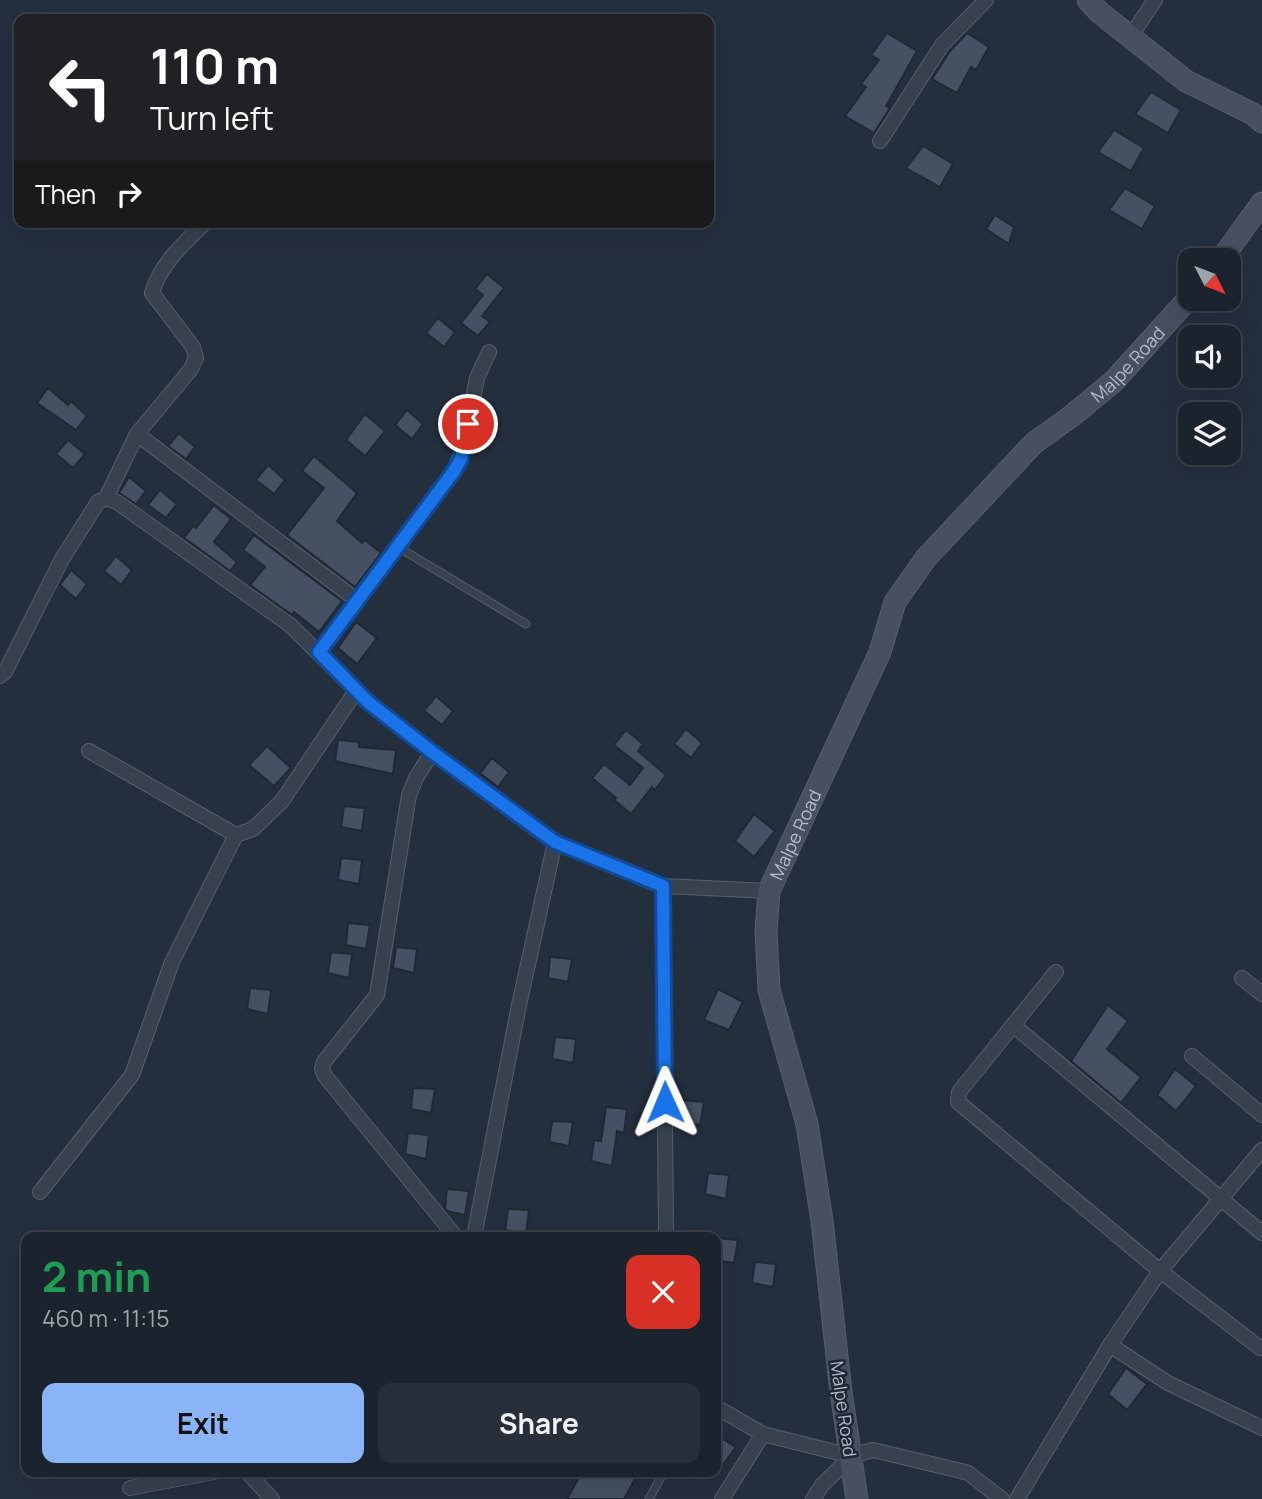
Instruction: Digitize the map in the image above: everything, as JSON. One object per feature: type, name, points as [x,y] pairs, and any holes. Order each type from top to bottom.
[{"type":"street","points":[[880,141],[942,46],[986,0]]},
{"type":"street","points":[[1088,0],[1186,81],[1253,114],[1262,122]]},
{"type":"street","points":[[1130,37],[1155,0]]},
{"type":"street","points":[[1229,248],[1262,203]]},
{"type":"street","points":[[0,676],[5,672],[62,559],[98,502],[106,498],[138,433],[191,369],[196,358],[193,347],[152,293],[154,285],[177,250],[200,228]]},
{"type":"street","name":"Malpe Road","points":[[857,1499],[807,1124],[769,990],[766,932],[769,891],[880,652],[895,603],[926,558],[1034,443],[1113,382],[1178,310]]},
{"type":"street","points":[[319,652],[461,459],[477,378],[489,352]]},
{"type":"street","points":[[138,433],[358,601]]},
{"type":"street","points":[[106,498],[117,502],[290,625],[356,691],[432,752],[555,842],[663,886],[769,891]]},
{"type":"street","points":[[40,1192],[132,1075],[173,962],[236,835],[253,829],[282,801],[356,691]]},
{"type":"street","points":[[89,751],[236,835]]},
{"type":"street","points":[[432,752],[416,778],[410,795],[377,995],[324,1062],[322,1069],[452,1232]]},
{"type":"street","points":[[475,1232],[519,1005],[555,842]]},
{"type":"street","points":[[663,886],[666,1232]]},
{"type":"street","points":[[1056,972],[959,1092],[958,1102],[1160,1271],[1260,1348]]},
{"type":"street","points":[[1242,978],[1262,994]]},
{"type":"street","points":[[1013,1025],[1262,1233]]},
{"type":"street","points":[[1192,1056],[1262,1115]]},
{"type":"street","points":[[1017,1499],[1110,1345],[1160,1271],[1262,1150]]},
{"type":"street","points":[[1110,1345],[1168,1383],[1262,1428]]},
{"type":"street","points":[[721,1410],[763,1434],[851,1456],[873,1450],[961,1471],[1002,1499]]},
{"type":"street","points":[[722,1499],[763,1434]]},
{"type":"street","points":[[813,1499],[822,1485],[851,1456]]},
{"type":"street","points":[[130,1488],[188,1477]]},
{"type":"street","points":[[252,1477],[272,1499]]},
{"type":"lane","points":[[398,547],[526,624]]},
{"type":"lane","points":[[649,1499],[661,1477]]},
{"type":"building","points":[[887,33],[917,51],[886,106],[890,108],[874,133],[845,116],[866,87],[861,84],[879,60],[871,55]]},
{"type":"building","points":[[967,33],[989,47],[976,70],[971,67],[957,93],[932,79],[950,51]]},
{"type":"building","points":[[1151,92],[1181,110],[1168,133],[1135,114]]},
{"type":"building","points":[[1114,130],[1144,148],[1131,171],[1098,152]]},
{"type":"building","points":[[923,146],[953,164],[940,187],[906,168]]},
{"type":"building","points":[[1125,188],[1155,206],[1142,229],[1109,210]]},
{"type":"building","points":[[995,215],[1014,227],[1009,244],[986,229]]},
{"type":"building","points":[[487,274],[504,288],[482,316],[490,322],[478,336],[461,323],[483,295],[475,289]]},
{"type":"building","points":[[438,318],[455,332],[444,347],[426,333]]},
{"type":"building","points":[[48,388],[68,405],[71,401],[87,416],[76,430],[37,403]]},
{"type":"building","points":[[407,410],[423,424],[412,439],[395,425]]},
{"type":"building","points":[[365,414],[385,431],[365,456],[346,440]]},
{"type":"building","points":[[179,433],[195,447],[186,459],[168,446]]},
{"type":"building","points":[[68,440],[85,454],[73,468],[56,454]]},
{"type":"building","points":[[314,456],[357,493],[337,521],[362,543],[365,540],[381,553],[355,587],[287,535],[324,488],[302,471]]},
{"type":"building","points":[[268,465],[285,480],[274,494],[256,480]]},
{"type":"building","points":[[129,477],[146,491],[136,504],[119,493]]},
{"type":"building","points":[[160,490],[177,504],[166,518],[148,505]]},
{"type":"building","points":[[214,505],[231,519],[214,542],[237,562],[230,571],[184,538],[193,526],[196,528]]},
{"type":"building","points":[[254,535],[342,601],[319,632],[294,612],[292,615],[250,585],[265,567],[243,550]]},
{"type":"building","points":[[116,556],[132,570],[121,585],[104,571]]},
{"type":"building","points":[[71,570],[87,584],[76,599],[60,585]]},
{"type":"building","points":[[356,622],[377,638],[357,664],[338,648]]},
{"type":"building","points":[[436,696],[453,711],[442,725],[424,711]]},
{"type":"building","points":[[686,729],[702,743],[691,758],[674,744]]},
{"type":"building","points":[[626,730],[643,744],[638,751],[666,775],[655,790],[652,787],[631,814],[592,778],[604,764],[630,785],[643,768],[614,745]]},
{"type":"building","points":[[338,740],[359,742],[359,747],[396,750],[393,774],[335,761]]},
{"type":"building","points":[[267,746],[291,768],[274,786],[249,765]]},
{"type":"building","points":[[492,758],[509,772],[498,787],[480,773]]},
{"type":"building","points":[[344,806],[365,808],[362,831],[341,827]]},
{"type":"building","points":[[754,814],[775,831],[754,857],[735,841]]},
{"type":"building","points":[[341,858],[362,860],[359,884],[338,880]]},
{"type":"building","points":[[348,923],[370,925],[366,949],[346,945]]},
{"type":"building","points":[[396,947],[417,949],[414,973],[393,968]]},
{"type":"building","points":[[331,952],[352,954],[349,978],[328,973]]},
{"type":"building","points":[[550,957],[572,959],[568,982],[548,978]]},
{"type":"building","points":[[250,988],[271,990],[268,1014],[247,1009]]},
{"type":"building","points":[[718,989],[743,1002],[729,1030],[704,1020]]},
{"type":"building","points":[[1108,1005],[1128,1021],[1107,1049],[1141,1077],[1121,1103],[1071,1061]]},
{"type":"building","points":[[555,1037],[576,1039],[573,1063],[552,1059]]},
{"type":"building","points":[[1175,1069],[1196,1086],[1176,1111],[1157,1095]]},
{"type":"building","points":[[413,1088],[435,1089],[431,1113],[411,1109]]},
{"type":"building","points":[[682,1100],[704,1102],[700,1125],[679,1121]]},
{"type":"building","points":[[606,1107],[627,1109],[624,1133],[617,1131],[612,1166],[591,1161],[594,1140],[601,1141]]},
{"type":"building","points":[[552,1121],[573,1122],[569,1146],[549,1142]]},
{"type":"building","points":[[408,1133],[429,1135],[426,1159],[405,1154]]},
{"type":"building","points":[[708,1173],[729,1175],[726,1199],[705,1194]]},
{"type":"building","points":[[447,1189],[469,1191],[465,1215],[447,1211]]},
{"type":"building","points":[[508,1209],[529,1210],[526,1232],[505,1230]]},
{"type":"building","points":[[721,1238],[738,1240],[734,1263],[721,1261]]},
{"type":"building","points":[[755,1262],[776,1264],[773,1287],[752,1283]]},
{"type":"building","points":[[1126,1368],[1147,1384],[1127,1410],[1108,1394]]},
{"type":"building","points":[[721,1438],[736,1447],[721,1467]]},
{"type":"building","points":[[579,1477],[636,1477],[624,1499],[567,1499]]},
{"type":"route","points":[[468,424],[461,459],[454,471],[319,652],[368,702],[555,842],[663,886],[665,1102]]}]
